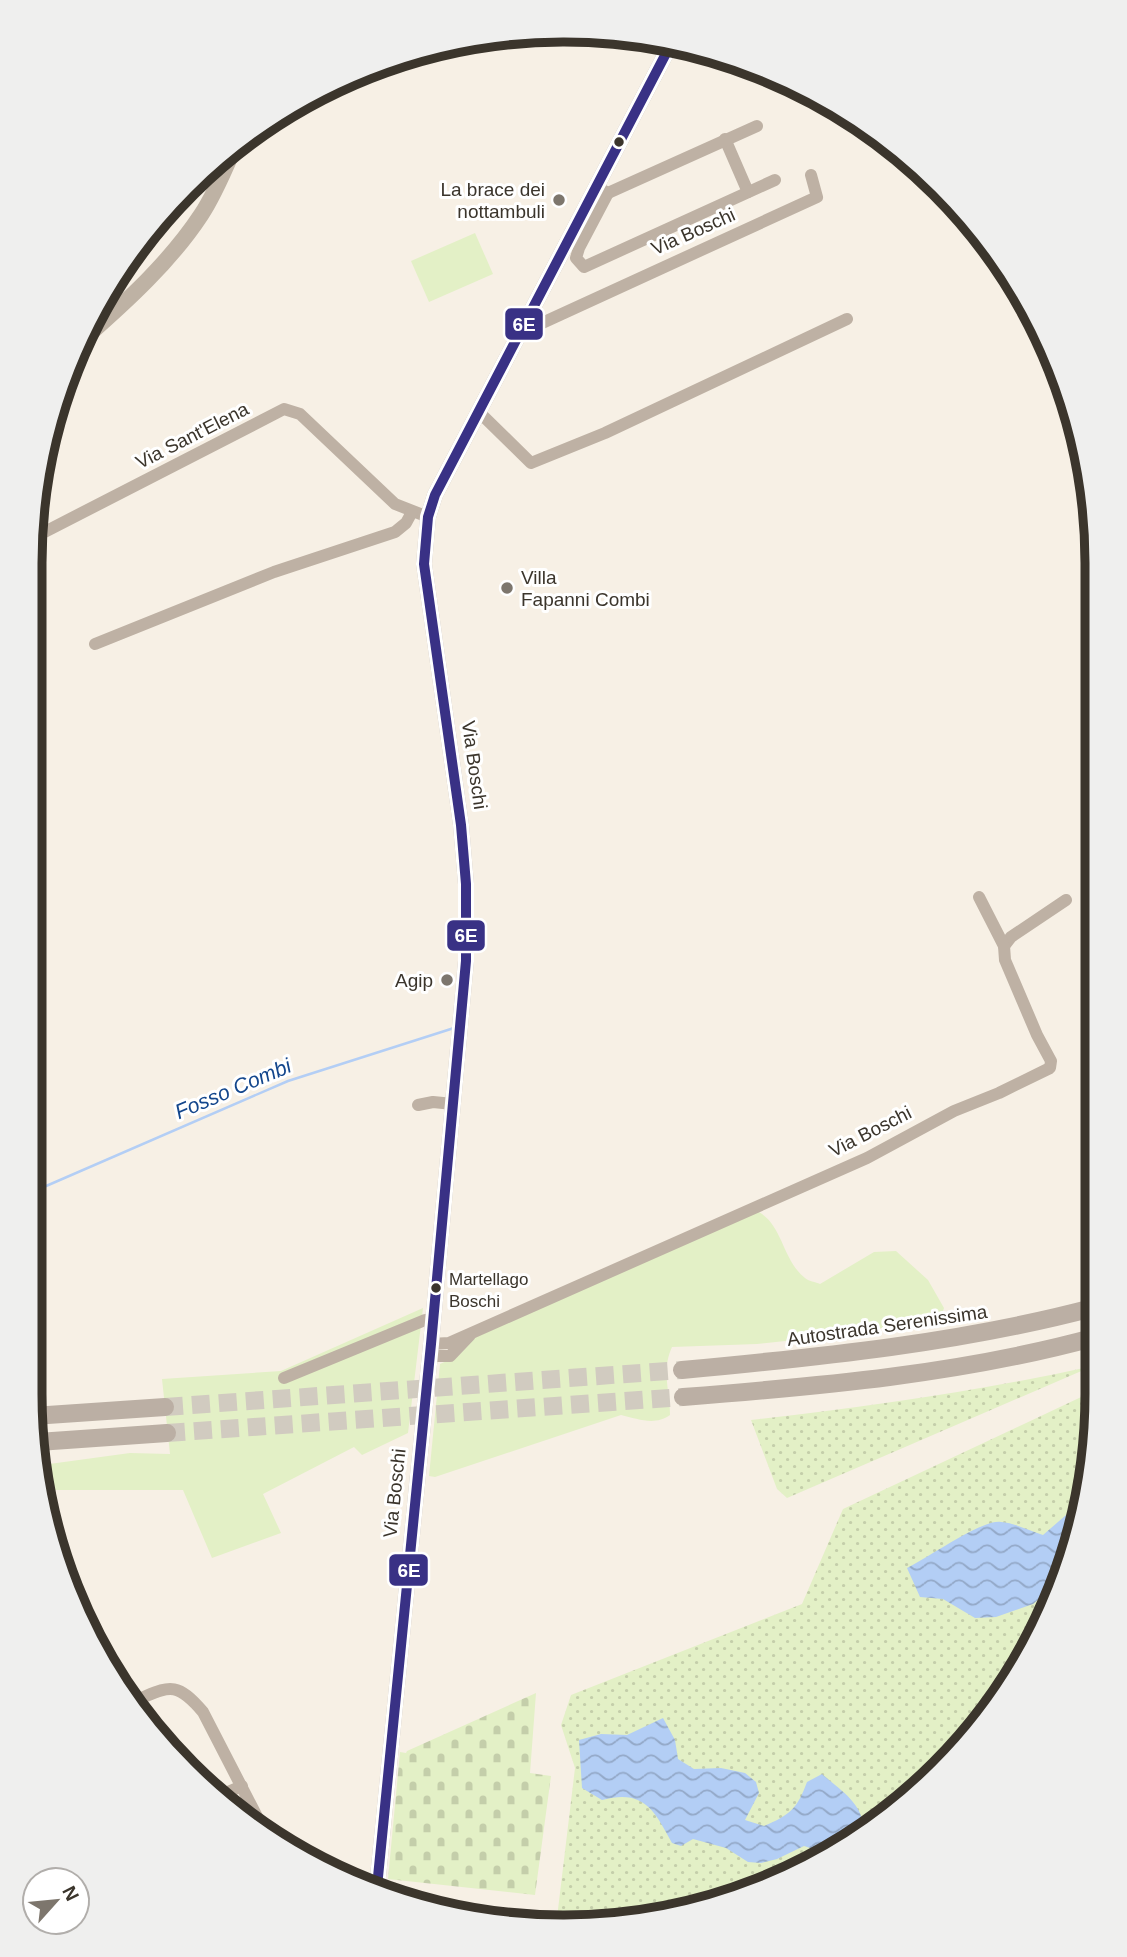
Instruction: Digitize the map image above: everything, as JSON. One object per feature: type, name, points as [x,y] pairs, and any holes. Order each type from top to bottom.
[{"type":"highway","name":"Autostrada Serenissima","points":[[682,1370],[811,1359],[900,1347],[994,1331],[1085,1310]]},
{"type":"highway","points":[[683,1397],[811,1387],[904,1376],[995,1360],[1085,1340]]},
{"type":"highway","points":[[43,1415],[164,1407]]},
{"type":"highway","points":[[44,1441],[167,1433]]},
{"type":"main road","name":"Via Boschi","points":[[378,1880],[466,961],[466,884],[454,767],[426,579],[424,549],[428,517],[435,495],[527,321],[602,190],[667,53]]},
{"type":"main road","points":[[101,324],[169,257],[201,214],[224,168]]},
{"type":"street","points":[[602,190],[757,125]]},
{"type":"street","name":"Via Boschi","points":[[725,139],[748,192]]},
{"type":"street","name":"Via Boschi","points":[[527,321],[540,324],[817,197],[811,175]]},
{"type":"street","name":"Via Boschi","points":[[602,190],[576,258],[584,267],[775,180]]},
{"type":"street","points":[[479,412],[531,463],[605,433],[847,319]]},
{"type":"street","name":"Via Sant'Elena","points":[[43,533],[284,410],[300,414],[395,504],[412,512]]},
{"type":"street","points":[[94,644],[274,572],[395,532],[406,523],[412,512],[428,517]]},
{"type":"street","name":"Via Boschi","points":[[430,1350],[867,1158],[954,1111],[1050,1068],[1051,1061],[1005,960],[1004,946],[979,897]]},
{"type":"street","points":[[1004,946],[1011,937],[1066,900]]},
{"type":"street","points":[[418,1105],[433,1102],[453,1104]]},
{"type":"street","points":[[284,1378],[425,1320],[433,1320]]},
{"type":"street","points":[[141,1698],[178,1688],[190,1697],[203,1712],[256,1814]]},
{"type":"street","points":[[228,1792],[242,1786]]},
{"type":"green space","points":[[475,233],[493,274],[429,302],[411,261]]},
{"type":"green space","points":[[757,1211],[772,1224],[797,1270],[806,1279],[820,1284],[874,1252],[896,1251],[928,1280],[944,1308],[941,1317],[850,1334],[757,1344],[672,1347],[667,1364],[670,1415],[646,1421],[621,1415],[435,1477],[429,1476],[440,1364],[458,1356],[476,1337]]},
{"type":"green space","points":[[423,1308],[408,1433],[362,1455],[354,1447],[263,1494],[281,1533],[212,1558],[183,1490],[51,1490],[46,1464],[130,1453],[170,1454],[162,1379],[281,1371]]},
{"type":"green space","points":[[1085,1368],[787,1498],[777,1489],[751,1420],[923,1398]]},
{"type":"green space","points":[[1085,1395],[1081,1462],[1075,1495],[1057,1561],[1045,1593],[1015,1654],[997,1683],[956,1737],[932,1762],[907,1786],[853,1827],[794,1861],[763,1875],[731,1887],[665,1905],[632,1911],[557,1915],[575,1768],[561,1725],[571,1695],[802,1604],[843,1509]]},
{"type":"green space","points":[[536,1693],[530,1773],[551,1776],[535,1895],[388,1879],[400,1752],[406,1753]]},
{"type":"water","points":[[1071,1510],[1045,1594],[1033,1604],[996,1617],[975,1618],[943,1599],[920,1597],[907,1568],[968,1533],[992,1523],[1012,1524],[1043,1535]]},
{"type":"water","points":[[663,1718],[675,1740],[678,1759],[694,1769],[721,1768],[745,1773],[756,1782],[759,1793],[745,1820],[764,1826],[780,1818],[796,1805],[807,1782],[822,1774],[856,1806],[862,1821],[815,1850],[804,1846],[777,1859],[761,1863],[748,1862],[726,1848],[693,1839],[681,1846],[672,1843],[653,1812],[638,1800],[616,1797],[602,1800],[582,1788],[579,1740],[601,1734],[627,1735]]},
{"type":"waterway","name":"Fosso Combi","points":[[42,1188],[288,1081],[454,1028]]},
{"type":"tunnel","points":[[165,1407],[682,1370]]},
{"type":"tunnel","points":[[167,1433],[683,1397]]},
{"type":"transit line","name":"6E","points":[[378,1880],[466,961],[466,884],[461,825],[424,564],[428,517],[435,495],[667,52]]},
{"type":"place","name":"La brace dei nottambuli","points":[[559,200]]},
{"type":"place","name":"Villa Fapanni Combi","points":[[507,588]]},
{"type":"place","name":"Agip","points":[[447,980]]},
{"type":"place","name":"Martellago Boschi","points":[[436,1288]]}]
